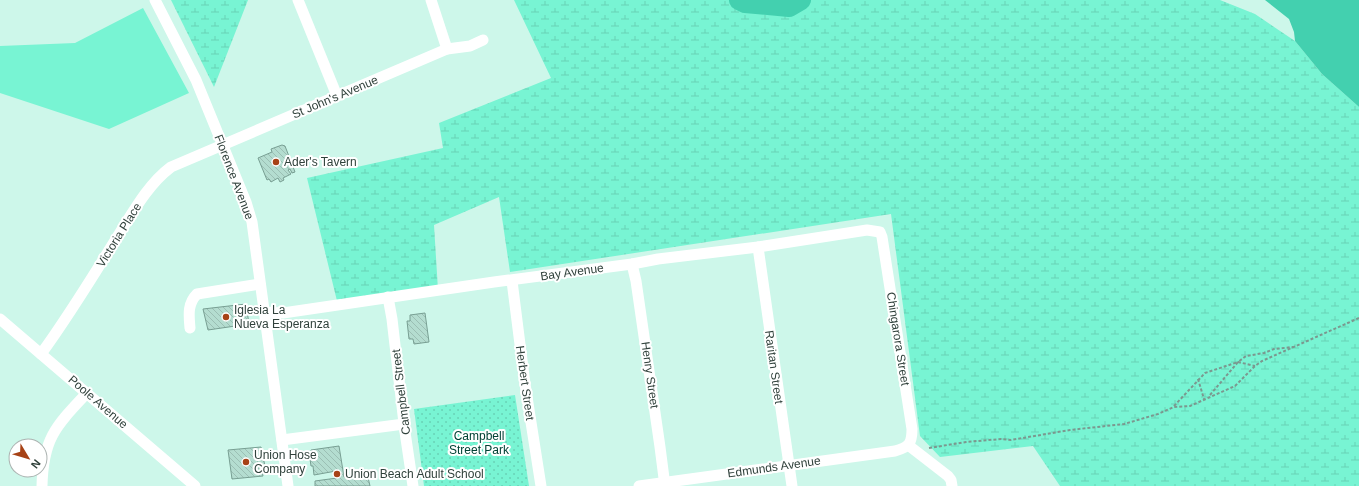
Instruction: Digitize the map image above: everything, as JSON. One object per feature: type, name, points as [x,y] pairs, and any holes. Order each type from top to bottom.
[{"type":"street","name":"Florence Avenue","points":[[155,0],[196,80],[246,202],[252,222],[288,486]]},
{"type":"street","points":[[298,0],[337,96]]},
{"type":"street","points":[[431,0],[447,49]]},
{"type":"street","name":"St John's Avenue","points":[[223,144],[447,49],[470,46],[483,40]]},
{"type":"street","name":"Victoria Place","points":[[41,354],[60,328],[135,209],[160,174],[171,167],[223,144]]},
{"type":"street","name":"Bay Avenue","points":[[264,312],[283,313],[388,297],[632,264],[658,259],[758,247],[867,230],[880,232]]},
{"type":"street","name":"Chingarora Street","points":[[880,232],[912,429],[912,448]]},
{"type":"street","name":"Raritan Street","points":[[758,247],[792,486]]},
{"type":"street","name":"Henry Street","points":[[632,264],[665,484]]},
{"type":"street","name":"Herbert Street","points":[[512,281],[525,384],[541,486]]},
{"type":"street","points":[[190,328],[189,306],[192,298],[197,294],[260,284]]},
{"type":"street","name":"Campbell Street","points":[[388,297],[413,486]]},
{"type":"street","name":"Poole Avenue","points":[[0,319],[195,486]]},
{"type":"street","points":[[42,486],[45,454],[48,442],[61,421],[87,393]]},
{"type":"street","points":[[282,440],[404,424]]},
{"type":"street","points":[[912,448],[948,476],[951,480],[952,486]]},
{"type":"street","name":"Edmunds Avenue","points":[[639,486],[665,484],[912,448]]},
{"type":"path","points":[[912,448],[1001,439],[1011,440],[1070,430],[1124,424],[1158,414],[1174,407],[1190,406],[1235,386],[1255,366],[1262,362],[1359,318]]},
{"type":"path","points":[[1208,397],[1238,362],[1246,356],[1264,353],[1274,349],[1294,347]]},
{"type":"path","points":[[1174,407],[1205,373],[1238,362],[1255,366]]},
{"type":"path","points":[[1198,379],[1204,399]]},
{"type":"green space","points":[[171,0],[248,0],[214,87]]},
{"type":"green space","points":[[514,0],[1220,0],[1255,14],[1295,41],[1322,74],[1359,107],[1359,486],[1060,486],[1033,446],[940,457],[920,436],[891,214],[510,272],[499,197],[434,225],[438,290],[338,305],[307,178],[443,148],[439,123],[551,78]]},
{"type":"green space","points":[[143,8],[189,93],[109,129],[0,93],[0,46],[75,43]]},
{"type":"green space","name":"Campbell Street Park","points":[[515,395],[529,486],[424,486],[414,409]]},
{"type":"shaded area","points":[[1265,0],[1359,0],[1359,107],[1322,74],[1295,41],[1294,32],[1289,19]]},
{"type":"building","name":"Ader's Tavern","points":[[282,145],[285,146],[295,172],[292,173],[290,169],[288,170],[291,174],[283,178],[284,180],[280,182],[278,178],[271,182],[269,179],[267,180],[258,158],[272,152],[271,149]]},
{"type":"building","name":"Iglesia La Nueva Esperanza","points":[[246,304],[249,324],[208,330],[203,309]]},
{"type":"building","points":[[425,313],[429,342],[414,344],[413,339],[409,339],[407,321],[410,321],[410,315]]},
{"type":"building","points":[[339,446],[344,477],[367,473],[370,486],[315,486],[315,481],[337,478],[336,471],[314,475],[313,466],[311,466],[310,459],[312,458],[311,450]]},
{"type":"building","points":[[261,447],[266,471],[262,471],[263,476],[232,479],[228,450]]},
{"type":"waterway","points":[[739,0],[745,3],[789,7],[801,0]]},
{"type":"place","name":"Ader's Tavern","points":[[276,162]]},
{"type":"place","name":"Iglesia La Nueva Esperanza","points":[[226,317]]},
{"type":"place","name":"Union Hose Company","points":[[246,462]]},
{"type":"place","name":"Union Beach Adult School","points":[[337,474]]}]
